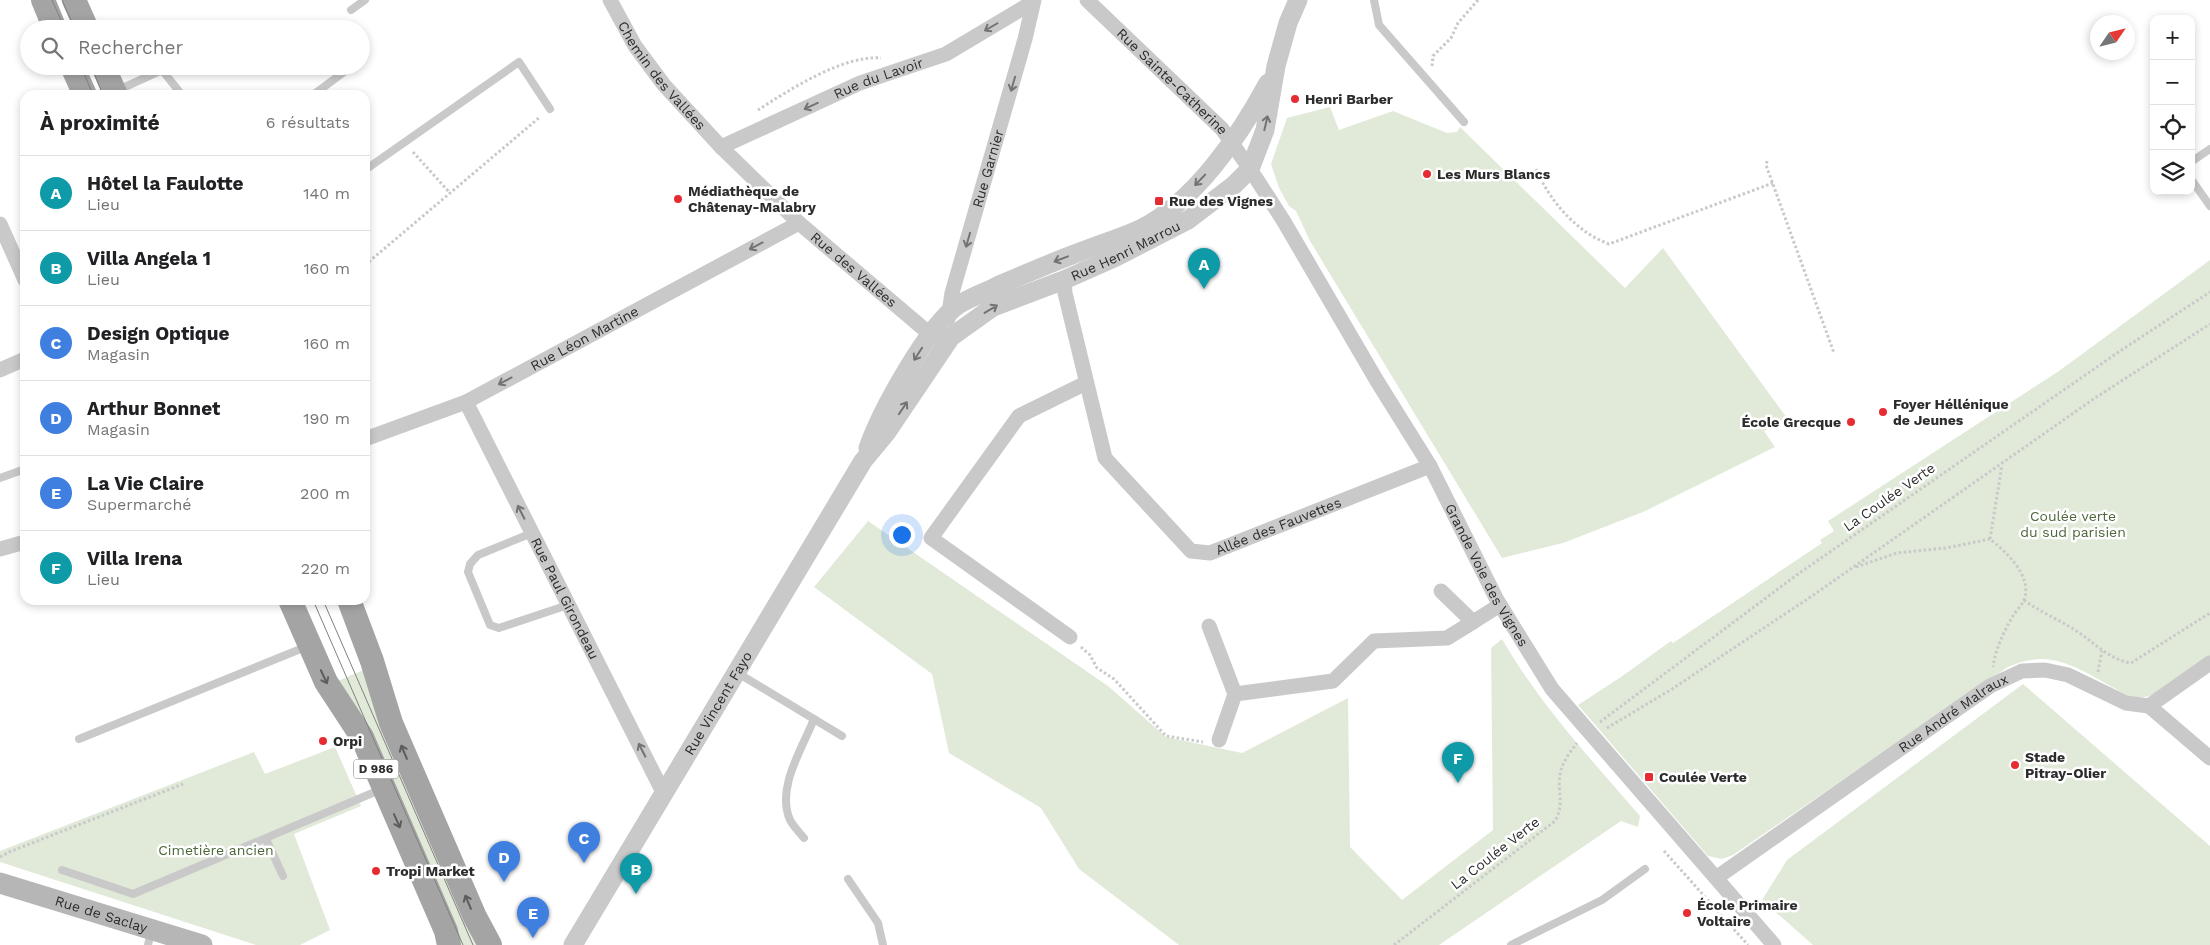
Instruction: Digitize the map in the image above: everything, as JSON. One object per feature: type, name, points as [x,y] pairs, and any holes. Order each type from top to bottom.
[{"type":"main road","points":[[43,0],[51,20]]},
{"type":"main road","points":[[74,0],[83,20]]},
{"type":"main road","points":[[76,75],[83,90]]},
{"type":"main road","points":[[107,75],[114,90]]},
{"type":"main road","name":"D 986","points":[[292,605],[326,682],[362,737],[446,931],[449,945]]},
{"type":"main road","points":[[351,605],[372,661],[391,723],[475,917],[490,945]]},
{"type":"main road","name":"Rue de Saclay","points":[[0,883],[150,937],[202,945]]},
{"type":"street","name":"Chemin des Vallées","points":[[610,0],[635,46],[664,85],[722,147]]},
{"type":"street","name":"Rue Sainte-Catherine","points":[[1087,0],[1222,130],[1250,169]]},
{"type":"street","name":"Rue Henri Marrou","points":[[951,337],[993,307],[1064,280],[1188,220],[1234,185],[1250,169],[1265,130],[1276,66],[1288,23],[1298,0]]},
{"type":"street","name":"Rue du Lavoir","points":[[722,147],[860,83],[946,54],[1034,1]]},
{"type":"street","name":"Rue Garnier","points":[[951,337],[947,315],[1034,1]]},
{"type":"street","name":"Rue Henri Marrou","points":[[947,315],[969,299],[1053,262],[1141,228],[1174,205],[1214,166],[1232,143],[1256,107],[1276,66]]},
{"type":"street","name":"Rue des Vallées","points":[[722,147],[799,223],[930,335]]},
{"type":"street","name":"Grande Voie des Vignes","points":[[1250,169],[1283,220],[1377,381],[1430,466],[1500,605],[1552,689],[1774,945]]},
{"type":"street","name":"Rue Léon Martine","points":[[370,436],[466,402],[799,223]]},
{"type":"street","points":[[0,224],[20,269]]},
{"type":"street","name":"Allée des Fauvettes","points":[[1064,280],[1064,293],[1105,458],[1191,551],[1210,553],[1430,466]]},
{"type":"street","name":"Rue Vincent Fayo","points":[[863,461],[878,421],[930,335],[947,315]]},
{"type":"street","points":[[930,335],[951,337]]},
{"type":"street","name":"Rue Vincent Fayo","points":[[573,945],[863,461],[887,432],[951,337]]},
{"type":"street","points":[[0,370],[20,361]]},
{"type":"street","points":[[1070,637],[931,538],[1019,416],[1086,383]]},
{"type":"street","name":"Rue Paul Girondeau","points":[[466,402],[664,794]]},
{"type":"street","points":[[0,549],[20,543]]},
{"type":"street","points":[[1441,590],[1473,622]]},
{"type":"street","points":[[1234,694],[1333,681],[1374,641],[1447,638],[1500,605]]},
{"type":"street","points":[[1210,626],[1234,694],[1219,740]]},
{"type":"street","points":[[2210,663],[2149,706],[2210,758]]},
{"type":"street","name":"Rue André Malraux","points":[[1716,878],[1990,686],[2022,670],[2045,670],[2068,675],[2126,703],[2149,706]]},
{"type":"lane","points":[[351,10],[366,0]]},
{"type":"lane","points":[[1374,0],[1379,25],[1464,122]]},
{"type":"lane","points":[[370,166],[519,62],[550,109]]},
{"type":"lane","points":[[121,90],[152,75]]},
{"type":"lane","points":[[166,75],[178,90]]},
{"type":"lane","points":[[320,90],[340,75]]},
{"type":"lane","points":[[2195,159],[2210,149]]},
{"type":"lane","points":[[2195,185],[2210,206]]},
{"type":"lane","points":[[0,478],[20,470]]},
{"type":"lane","points":[[532,532],[478,555],[470,564],[468,572],[490,626],[499,628],[568,605]]},
{"type":"lane","points":[[79,739],[309,645]]},
{"type":"lane","points":[[736,672],[842,736]]},
{"type":"lane","points":[[804,838],[790,821],[785,803],[789,780],[814,719]]},
{"type":"lane","points":[[62,870],[133,894],[383,789]]},
{"type":"lane","points":[[266,839],[283,876]]},
{"type":"lane","points":[[1511,945],[1602,900],[1645,869]]},
{"type":"lane","points":[[848,879],[878,923],[883,945]]},
{"type":"path","points":[[1472,0],[1474,6]]},
{"type":"path","points":[[1443,100],[1432,72],[1433,56],[1451,38],[1458,23],[1478,0]]},
{"type":"path","points":[[370,261],[550,109]]},
{"type":"path","points":[[404,142],[450,193]]},
{"type":"path","points":[[1767,161],[1766,165],[1834,353]]},
{"type":"path","points":[[1536,169],[1554,200],[1569,218],[1594,238],[1609,244],[1773,183]]},
{"type":"path","name":"La Coulée Verte","points":[[1394,945],[1555,821],[1561,810],[1560,773],[1567,757],[1588,731],[1798,574],[2120,351],[2210,292]]},
{"type":"path","points":[[1588,731],[1602,731],[1621,720],[1851,569],[2095,398],[2210,324]]},
{"type":"path","points":[[1990,539],[2002,464]]},
{"type":"path","points":[[1851,569],[1896,553],[1946,548],[1990,539]]},
{"type":"path","points":[[1990,539],[2009,558],[2024,579],[2024,600],[2006,628],[1996,649],[1990,686]]},
{"type":"path","points":[[2024,600],[2041,612],[2075,630],[2102,651],[2121,661],[2131,663],[2210,613]]},
{"type":"path","points":[[1070,637],[1090,655],[1097,668],[1114,679],[1166,736],[1209,742],[1219,740]]},
{"type":"path","points":[[0,857],[183,784]]},
{"type":"path","points":[[1664,851],[1748,945]]},
{"type":"green space","points":[[1330,107],[1339,130],[1393,111],[1447,133],[1457,132],[1460,127],[1625,288],[1663,248],[1787,418],[1764,431],[1775,447],[1643,512],[1563,543],[1502,558],[1310,241],[1296,211],[1289,206],[1279,188],[1271,164],[1287,118]]},
{"type":"green space","name":"Coulée verte du sud parisien","points":[[2210,260],[2210,656],[2156,694],[2140,697],[2127,695],[2064,663],[2038,659],[2023,661],[2008,667],[1733,855],[1722,859],[1708,856],[1578,705],[1671,641],[1673,643],[1822,543],[1820,540],[1834,531],[1828,521],[2059,371]]},
{"type":"green space","points":[[868,521],[1108,686],[1166,737],[1242,753],[1348,698],[1350,847],[1402,900],[1493,830],[1491,650],[1502,639],[1549,709],[1640,816],[1638,827],[1621,821],[1439,945],[1179,945],[1079,869],[1041,808],[949,753],[932,674],[814,587]]},
{"type":"green space","points":[[368,668],[483,945],[455,945],[333,683]]},
{"type":"green space","name":"Stade Pitray-Olier","points":[[2023,684],[2210,846],[2210,945],[1813,945],[1762,900],[1787,860]]},
{"type":"green space","name":"Cimetière ancien","points":[[335,747],[361,806],[294,834],[330,930],[300,945],[256,945],[0,862],[0,851],[254,752],[265,774]]},
{"type":"tram line","points":[[52,0],[61,20]]},
{"type":"tram line","points":[[62,0],[71,20]]},
{"type":"tram line","points":[[85,75],[91,90]]},
{"type":"tram line","points":[[95,75],[101,90]]},
{"type":"tram line","points":[[315,605],[463,945]]},
{"type":"tram line","points":[[325,605],[473,945]]},
{"type":"place","name":"Henri Barber","points":[[1295,99]]},
{"type":"place","name":"Les Murs Blancs","points":[[1427,174]]},
{"type":"place","name":"Médiathèque de Châtenay-Malabry","points":[[678,199]]},
{"type":"place","name":"Rue des Vignes","points":[[1159,201]]},
{"type":"place","name":"Hôtel la Faulotte","points":[[1204,289]]},
{"type":"place","name":"Foyer Héllénique de Jeunes","points":[[1883,412]]},
{"type":"place","name":"École Grecque","points":[[1851,422]]},
{"type":"place","name":"Orpi","points":[[323,741]]},
{"type":"place","name":"Stade Pitray-Olier","points":[[2015,765]]},
{"type":"place","name":"Coulée Verte","points":[[1649,777]]},
{"type":"place","name":"Villa Irena","points":[[1458,783]]},
{"type":"place","name":"Design Optique","points":[[584,863]]},
{"type":"place","name":"Tropi Market","points":[[376,871]]},
{"type":"place","name":"Arthur Bonnet","points":[[504,882]]},
{"type":"place","name":"Villa Angela 1","points":[[636,894]]},
{"type":"place","name":"École Primaire Voltaire","points":[[1687,913]]},
{"type":"place","name":"La Vie Claire","points":[[533,938]]}]
